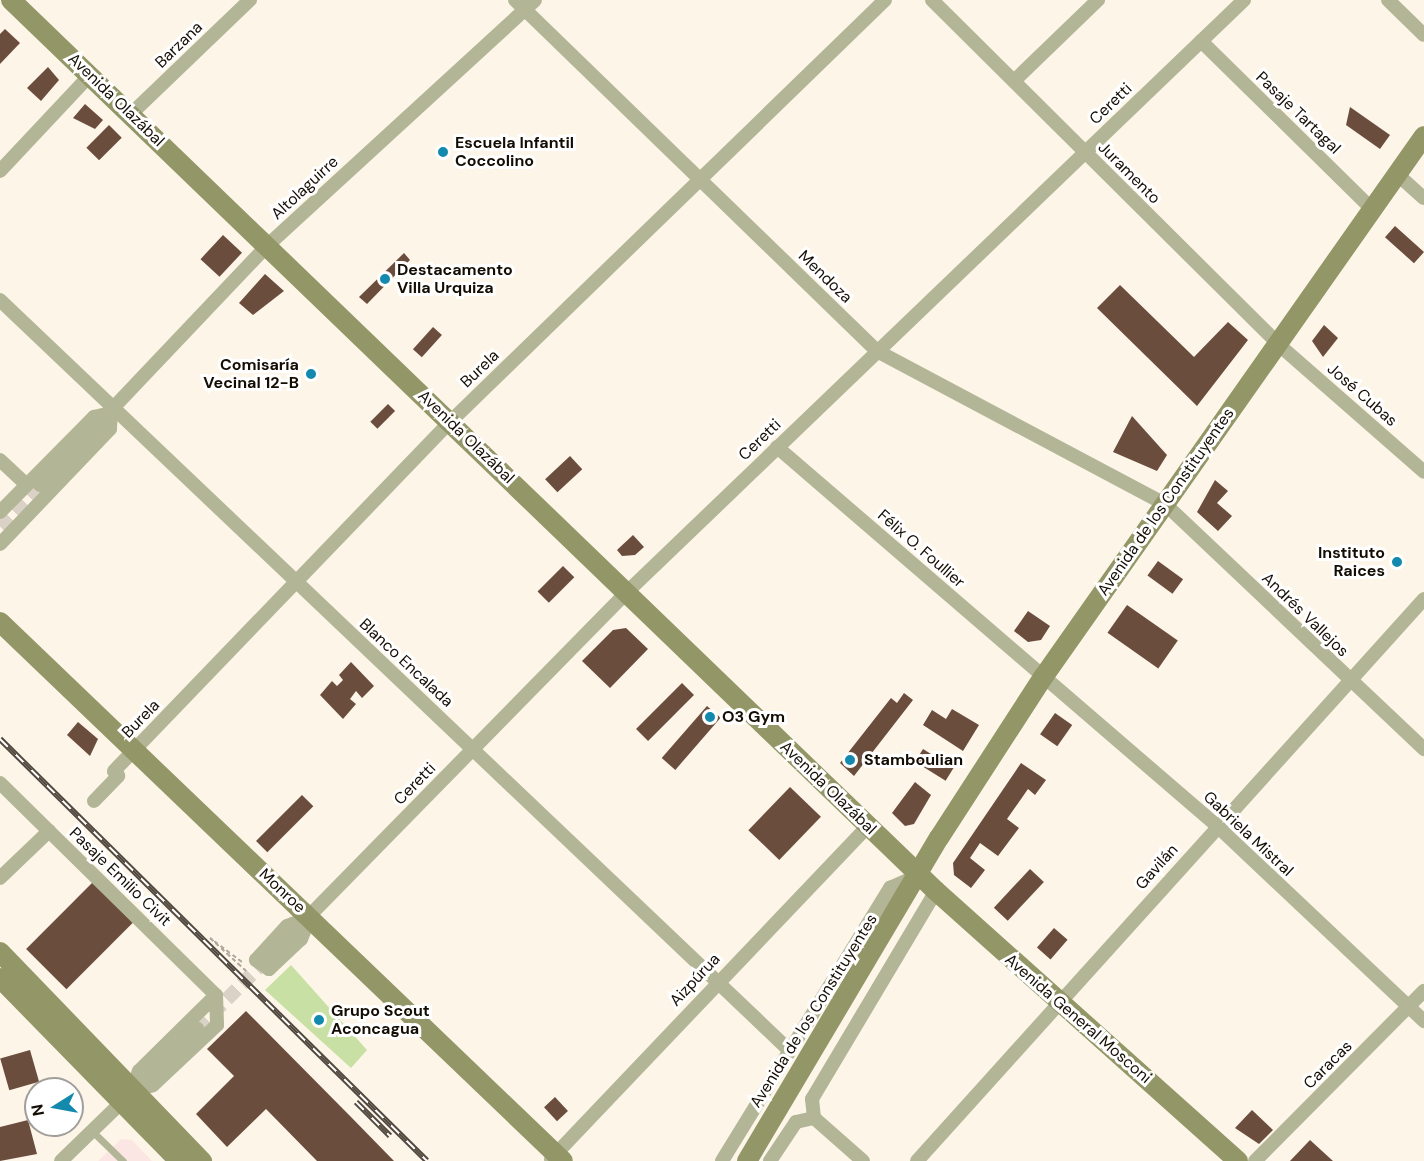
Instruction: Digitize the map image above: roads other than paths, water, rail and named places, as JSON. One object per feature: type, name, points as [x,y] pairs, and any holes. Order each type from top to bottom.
[{"type":"main road","name":"Avenida Olazábal","points":[[11,0],[268,245],[625,594],[919,875]]},
{"type":"main road","name":"Avenida de los Constituyentes","points":[[747,1161],[919,875],[1044,676],[1424,136]]},
{"type":"main road","name":"Monroe","points":[[0,622],[310,917],[556,1159]]},
{"type":"main road","name":"Avenida General Mosconi","points":[[919,875],[1238,1161]]},
{"type":"main road","points":[[0,952],[179,1161]]},
{"type":"main road","points":[[0,978],[126,1097],[202,1161]]},
{"type":"street","name":"Barzana","points":[[131,114],[250,0]]},
{"type":"street","name":"Burela","points":[[94,801],[134,750],[450,422],[885,0]]},
{"type":"street","name":"Juramento","points":[[932,0],[1278,344]]},
{"type":"street","points":[[1014,81],[1098,0]]},
{"type":"street","name":"Ceretti","points":[[261,960],[288,926],[310,917],[625,594],[1244,0]]},
{"type":"street","points":[[1388,0],[1424,35]]},
{"type":"street","name":"Mendoza","points":[[525,3],[877,351],[1165,504]]},
{"type":"street","name":"Altolaguirre","points":[[0,512],[33,484],[94,417],[113,410],[268,245],[525,3]]},
{"type":"street","name":"Pasaje Tartagal","points":[[1201,41],[1372,209]]},
{"type":"street","points":[[0,171],[90,75]]},
{"type":"street","points":[[1397,174],[1424,198]]},
{"type":"street","name":"Blanco Encalada","points":[[0,300],[113,410],[789,1050]]},
{"type":"street","name":"José Cubas","points":[[1278,344],[1424,472]]},
{"type":"street","name":"Altolaguirre","points":[[0,543],[110,429],[113,410]]},
{"type":"street","name":"Félix O. Foullier","points":[[777,447],[1044,676]]},
{"type":"street","points":[[0,460],[33,484]]},
{"type":"street","name":"Andrés Vallejos","points":[[1165,504],[1349,680],[1424,748]]},
{"type":"street","name":"Gavilán","points":[[917,1161],[1216,825],[1424,599]]},
{"type":"street","name":"Gabriela Mistral","points":[[1044,676],[1216,825],[1424,1022]]},
{"type":"street","name":"Pasaje Emilio Civit","points":[[0,783],[216,995]]},
{"type":"street","name":"Aizpúrua","points":[[556,1159],[716,980],[868,826]]},
{"type":"street","points":[[0,878],[49,831]]},
{"type":"street","name":"Avenida de los Constituyentes","points":[[722,1161],[890,888],[919,875]]},
{"type":"street","points":[[814,1118],[815,1090],[936,891]]},
{"type":"street","name":"Caracas","points":[[1255,1161],[1424,991]]},
{"type":"street","points":[[126,1097],[153,1085],[217,1024],[216,995]]},
{"type":"street","points":[[126,1097],[139,1071],[216,995]]},
{"type":"street","points":[[61,1161],[197,1029]]},
{"type":"street","points":[[770,1161],[796,1122],[814,1118]]},
{"type":"street","points":[[814,1118],[863,1161]]},
{"type":"lane","points":[[92,1131],[123,1161]]},
{"type":"tunnel","points":[[0,527],[40,485]]},
{"type":"tunnel","points":[[197,1029],[265,961]]},
{"type":"railway","points":[[0,739],[427,1161]]},
{"type":"railway","points":[[356,1102],[390,1136]]},
{"type":"place","name":"Escuela Infantil Coccolino","points":[[443,152]]},
{"type":"place","name":"Destacamento Villa Urquiza","points":[[385,279]]},
{"type":"place","name":"Comisaría Vecinal 12-B","points":[[311,374]]},
{"type":"place","name":"Instituto Raices","points":[[1397,562]]},
{"type":"place","name":"O3 Gym","points":[[710,717]]},
{"type":"place","name":"Stamboulian","points":[[850,760]]},
{"type":"place","name":"Grupo Scout Aconcagua","points":[[319,1020]]}]
